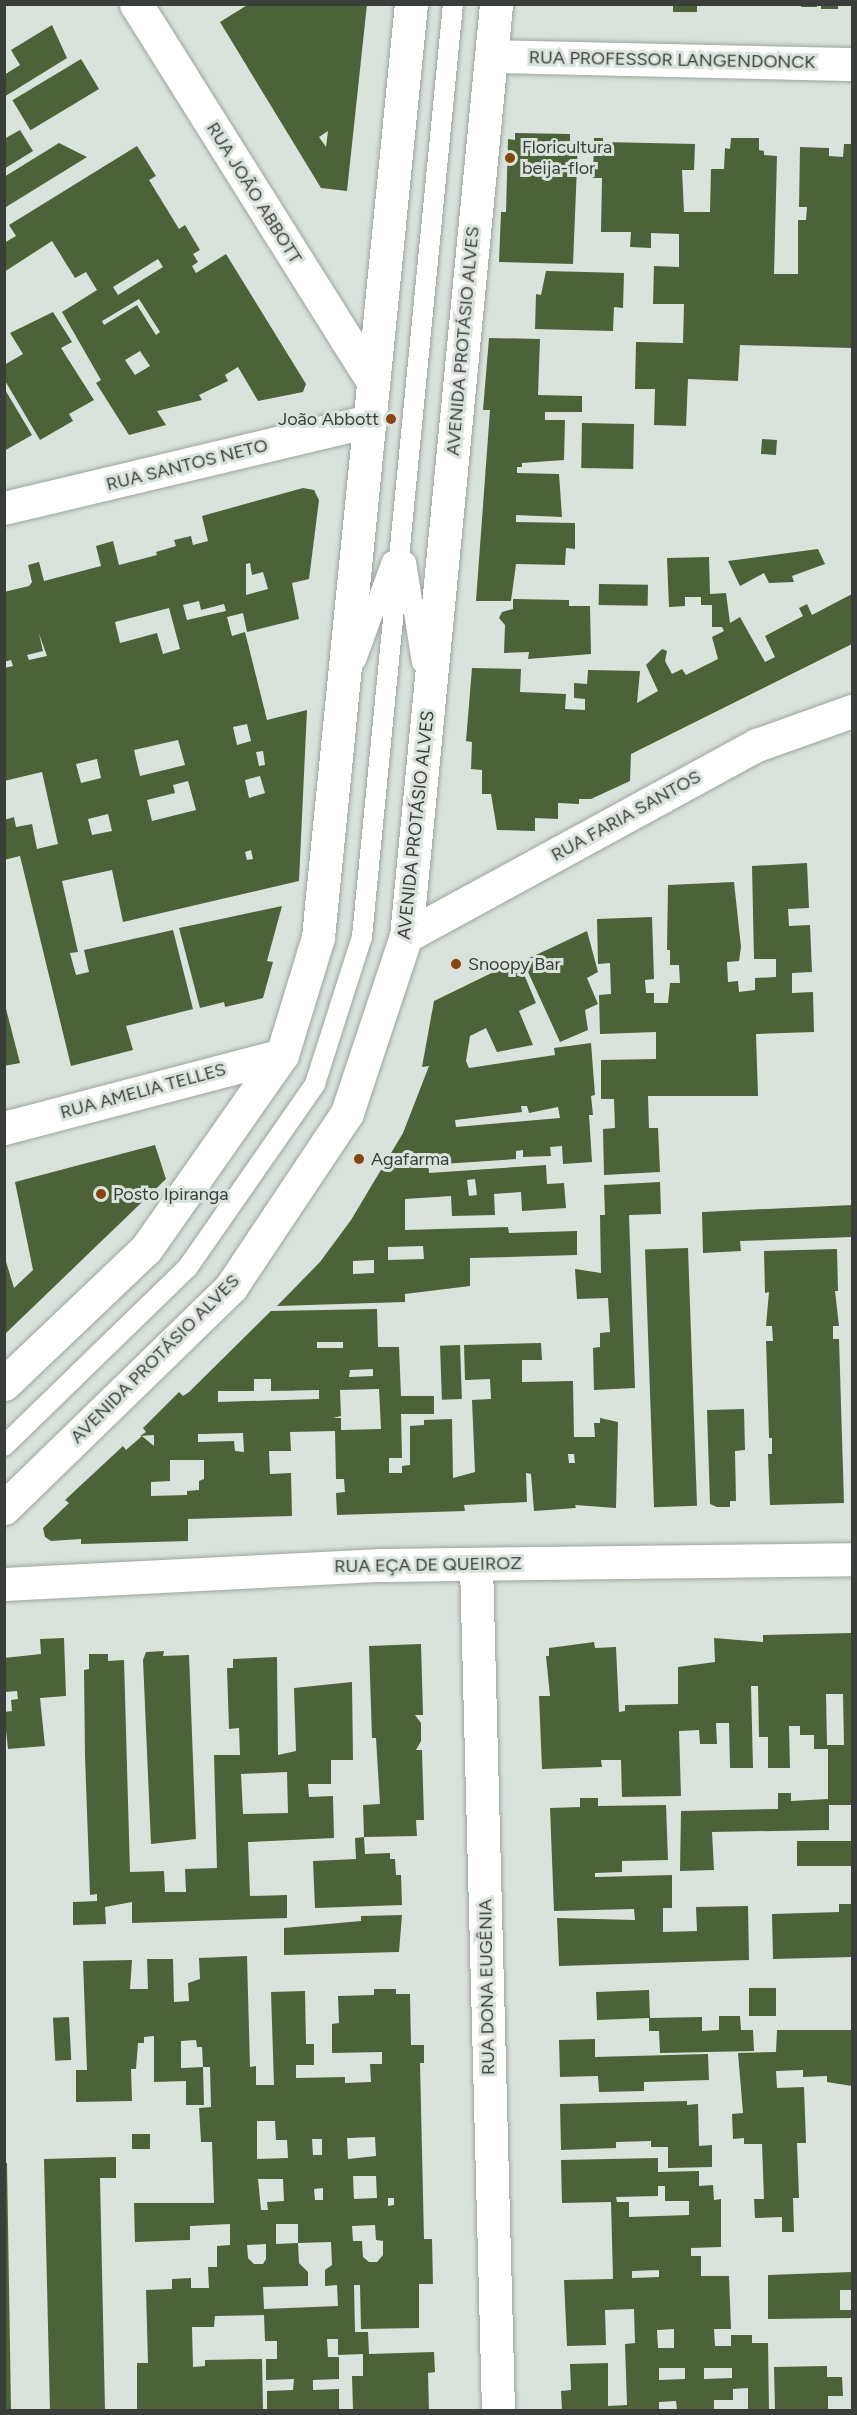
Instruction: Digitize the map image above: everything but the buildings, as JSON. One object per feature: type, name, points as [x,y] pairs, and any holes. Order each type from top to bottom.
[{"type":"street","name":"RUA JOÃO ABBOTT","points":[[136,4],[373,382]]},
{"type":"street","points":[[4,1384],[146,1249],[282,1054],[318,937],[411,4]]},
{"type":"street","name":"AVENIDA PROTÁSIO ALVES","points":[[4,1508],[231,1287],[347,1113],[406,936],[496,4]]},
{"type":"street","name":"RUA PROFESSOR LANGENDONCK","points":[[491,56],[852,64]]},
{"type":"street","name":"RUA SANTOS NETO","points":[[4,508],[369,421]]},
{"type":"street","name":"RUA FARIA SANTOS","points":[[406,936],[757,745],[852,711]]},
{"type":"street","name":"RUA AMELIA TELLES","points":[[4,1128],[282,1054]]},
{"type":"street","name":"RUA EÇA DE QUEIROZ","points":[[4,1584],[382,1565],[852,1558]]},
{"type":"street","name":"RUA DONA EUGÊNIA","points":[[476,1564],[498,2410]]},
{"type":"lane","points":[[4,1446],[189,1268],[315,1084],[362,937],[453,4]]},
{"type":"lane","points":[[342,695],[402,536]]},
{"type":"lane","points":[[402,536],[429,704]]},
{"type":"place","name":"Floricultura beija-flor","points":[[510,158]]},
{"type":"place","name":"João Abbott","points":[[391,419]]},
{"type":"place","name":"Snoopy Bar","points":[[456,964]]},
{"type":"place","name":"Agafarma","points":[[359,1159]]},
{"type":"place","name":"Posto Ipiranga","points":[[101,1194]]}]
